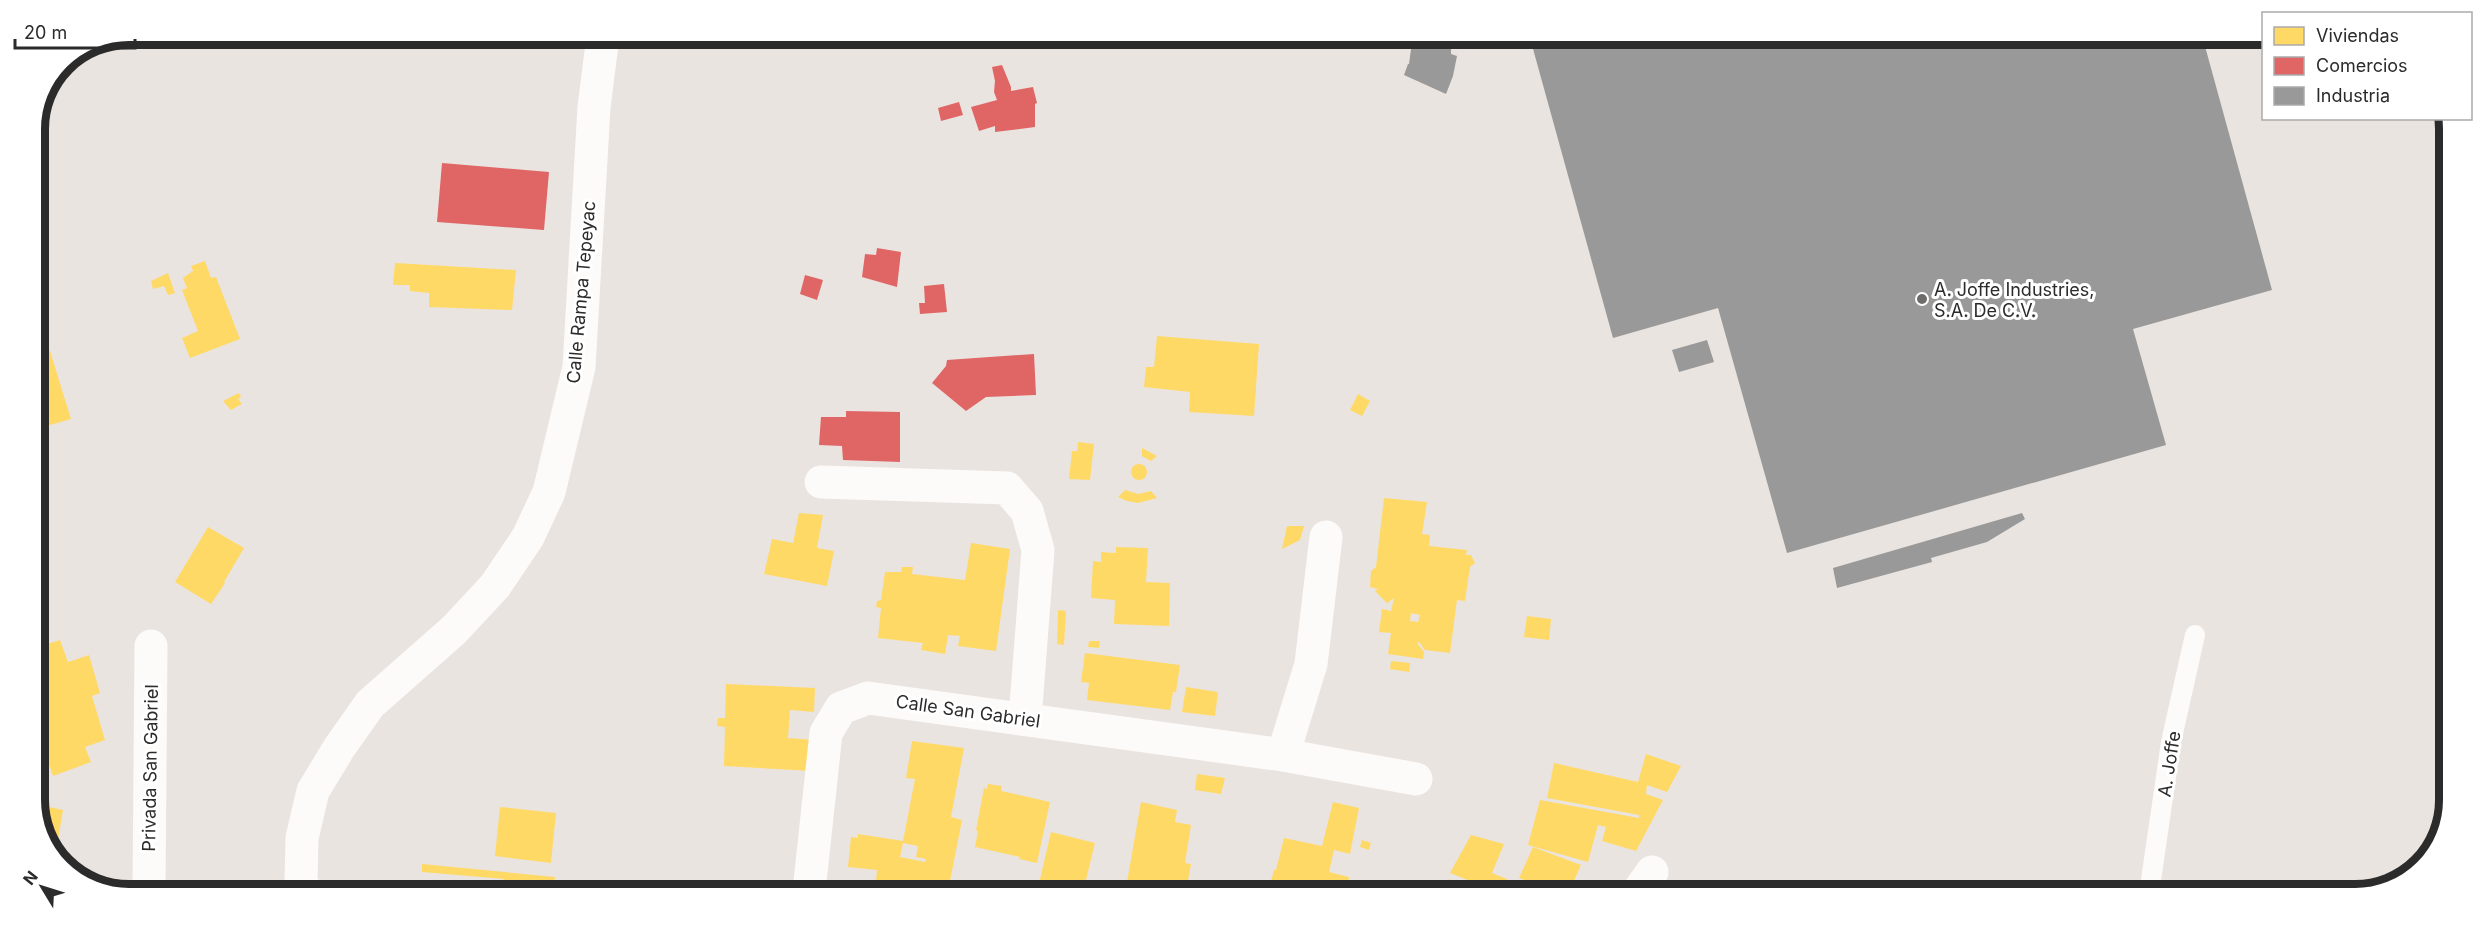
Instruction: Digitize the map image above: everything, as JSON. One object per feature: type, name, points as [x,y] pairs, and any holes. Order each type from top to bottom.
[{"type":"street","name":"Calle Rampa Tepeyac","points":[[303,884],[302,838],[313,791],[339,748],[370,704],[454,630],[495,586],[528,537],[549,492],[579,367],[594,107],[602,45]]},
{"type":"street","points":[[821,482],[1007,488],[1027,511],[1038,550],[1025,719]]},
{"type":"street","points":[[1283,754],[1311,664],[1326,537]]},
{"type":"street","name":"Privada San Gabriel","points":[[149,884],[151,646]]},
{"type":"street","name":"Calle San Gabriel","points":[[810,884],[826,733],[841,708],[868,698],[1283,754],[1416,779]]},
{"type":"lane","name":"A. Joffe","points":[[2151,884],[2171,742],[2195,635]]},
{"type":"building: Viviendas","points":[[205,261],[211,278],[216,277],[240,339],[190,358],[182,338],[198,331],[182,290],[187,288],[183,278],[193,271],[191,266]]},
{"type":"building: Viviendas","points":[[395,263],[516,270],[512,310],[429,307],[429,293],[410,291],[410,285],[393,285]]},
{"type":"building: Viviendas","points":[[168,273],[175,293],[168,295],[164,286],[153,289],[151,281]]},
{"type":"building: Viviendas","points":[[1157,336],[1259,344],[1254,416],[1189,412],[1190,392],[1144,387],[1146,367],[1154,367]]},
{"type":"building: Viviendas","points":[[50,351],[71,419],[45,426],[45,352]]},
{"type":"building: Viviendas","points":[[239,393],[241,397],[238,399],[242,404],[231,410],[223,401]]},
{"type":"building: Viviendas","points":[[1358,394],[1370,401],[1362,416],[1350,410]]},
{"type":"building: Viviendas","points":[[1078,442],[1094,444],[1090,480],[1069,479],[1072,451],[1077,451]]},
{"type":"building: Viviendas","points":[[1142,448],[1157,456],[1151,461],[1142,456]]},
{"type":"building: Viviendas","points":[[1136,464],[1142,464],[1147,472],[1145,478],[1136,480],[1131,475],[1131,469]]},
{"type":"building: Viviendas","points":[[1125,490],[1138,494],[1151,491],[1157,498],[1138,503],[1127,501],[1118,497]]},
{"type":"building: Viviendas","points":[[1384,498],[1427,502],[1422,534],[1430,535],[1429,546],[1467,550],[1466,555],[1471,555],[1475,563],[1470,567],[1465,601],[1457,600],[1450,653],[1425,650],[1419,642],[1417,643],[1424,652],[1423,659],[1388,654],[1391,633],[1379,632],[1382,609],[1391,611],[1394,598],[1387,603],[1375,591],[1378,589],[1370,587],[1371,571],[1376,567]],"holes":[[[1411,613],[1420,615],[1418,622],[1410,621]]]},
{"type":"building: Viviendas","points":[[799,513],[823,515],[817,548],[834,551],[827,586],[764,574],[772,539],[793,543]]},
{"type":"building: Viviendas","points":[[1287,526],[1304,526],[1300,540],[1282,549]]},
{"type":"building: Viviendas","points":[[208,527],[244,548],[211,604],[175,582]]},
{"type":"building: Viviendas","points":[[971,543],[1010,549],[996,651],[958,646],[960,636],[948,635],[945,654],[921,650],[923,643],[878,638],[881,608],[876,607],[877,601],[881,600],[885,572],[901,572],[902,567],[913,567],[912,574],[965,580]]},
{"type":"building: Viviendas","points":[[1116,547],[1148,548],[1146,582],[1170,583],[1169,626],[1114,624],[1115,600],[1091,598],[1093,561],[1101,562],[1101,552],[1116,553]]},
{"type":"building: Viviendas","points":[[1058,610],[1066,611],[1064,645],[1057,644]]},
{"type":"building: Viviendas","points":[[1527,616],[1551,619],[1549,640],[1524,637]]},
{"type":"building: Viviendas","points":[[60,640],[68,662],[89,655],[100,693],[92,696],[105,740],[85,747],[91,762],[53,776],[45,752],[45,645]]},
{"type":"building: Viviendas","points":[[1089,641],[1100,641],[1099,648],[1088,647]]},
{"type":"building: Viviendas","points":[[1085,653],[1180,665],[1176,692],[1173,692],[1170,710],[1087,700],[1089,683],[1081,682]]},
{"type":"building: Viviendas","points":[[1391,661],[1410,663],[1409,672],[1390,669]]},
{"type":"building: Viviendas","points":[[726,684],[815,688],[814,712],[790,710],[788,738],[813,740],[811,771],[724,766],[725,727],[717,726],[718,718],[725,718]]},
{"type":"building: Viviendas","points":[[1186,687],[1218,692],[1215,716],[1182,712]]},
{"type":"building: Viviendas","points":[[912,741],[964,748],[951,817],[962,820],[949,884],[894,884],[876,881],[877,870],[848,867],[851,837],[858,838],[858,834],[903,841],[915,779],[906,778]],"holes":[[[903,843],[918,846],[916,857],[926,859],[925,862],[900,857]]]},
{"type":"building: Viviendas","points":[[1646,754],[1681,766],[1667,792],[1647,785],[1646,794],[1663,800],[1636,851],[1602,841],[1606,827],[1598,825],[1588,862],[1528,845],[1540,800],[1639,818],[1639,815],[1547,798],[1554,763],[1638,782]]},
{"type":"building: Viviendas","points":[[1197,774],[1225,778],[1221,794],[1195,790]]},
{"type":"building: Viviendas","points":[[988,784],[1002,786],[1001,791],[1050,802],[1037,863],[975,847],[984,788],[987,789]]},
{"type":"building: Viviendas","points":[[1141,802],[1177,810],[1175,822],[1191,825],[1185,863],[1191,864],[1187,884],[1127,882]]},
{"type":"building: Viviendas","points":[[1333,802],[1359,808],[1350,854],[1334,850],[1329,872],[1349,877],[1348,884],[1270,884],[1284,838],[1322,846]]},
{"type":"building: Viviendas","points":[[45,806],[63,810],[57,844],[49,827]]},
{"type":"building: Viviendas","points":[[500,807],[556,813],[551,863],[495,856]]},
{"type":"building: Viviendas","points":[[1051,832],[1095,843],[1086,880],[1094,882],[1094,884],[1039,884]]},
{"type":"building: Viviendas","points":[[1471,835],[1504,844],[1492,873],[1507,879],[1504,884],[1478,884],[1450,873]]},
{"type":"building: Viviendas","points":[[1362,840],[1371,843],[1369,850],[1360,847]]},
{"type":"building: Viviendas","points":[[1533,847],[1581,865],[1573,883],[1575,884],[1534,884],[1519,878]]},
{"type":"building: Viviendas","points":[[422,864],[555,877],[554,884],[504,884],[504,879],[422,872]]},
{"type":"building: Viviendas","points":[[1449,879],[1462,884],[1447,884]]},
{"type":"building: Comercios","points":[[1002,65],[1011,91],[1033,87],[1037,103],[1035,104],[1035,127],[995,132],[995,126],[979,131],[971,107],[997,100],[992,67]]},
{"type":"building: Comercios","points":[[959,102],[963,115],[941,121],[938,108]]},
{"type":"building: Comercios","points":[[442,163],[549,172],[544,230],[437,222]]},
{"type":"building: Comercios","points":[[877,248],[901,252],[897,287],[862,277],[865,254],[876,255]]},
{"type":"building: Comercios","points":[[805,275],[823,280],[817,300],[800,294]]},
{"type":"building: Comercios","points":[[944,284],[947,312],[920,314],[919,303],[925,303],[924,286]]},
{"type":"building: Comercios","points":[[1034,354],[1036,395],[986,397],[966,411],[932,383],[946,366],[947,360]]},
{"type":"building: Comercios","points":[[846,411],[900,412],[900,462],[843,460],[842,446],[819,445],[821,417],[846,417]]},
{"type":"building: Industria","points":[[1412,45],[1458,45],[1451,46],[1451,54],[1457,56],[1446,94],[1404,75],[1409,64]]},
{"type":"building: Industria","name":"A. Joffe Industries, S.A. De C.V.","points":[[1532,45],[2205,45],[2272,290],[2133,329],[2166,445],[1787,553],[1718,308],[1613,338]]},
{"type":"building: Industria","points":[[1707,340],[1714,362],[1679,372],[1672,350]]},
{"type":"building: Industria","points":[[2022,513],[2025,519],[1987,542],[1931,558],[1932,562],[1837,588],[1833,568]]},
{"type":"place","name":"A. Joffe Industries, S.A. De C.V.","points":[[1922,299]]}]
